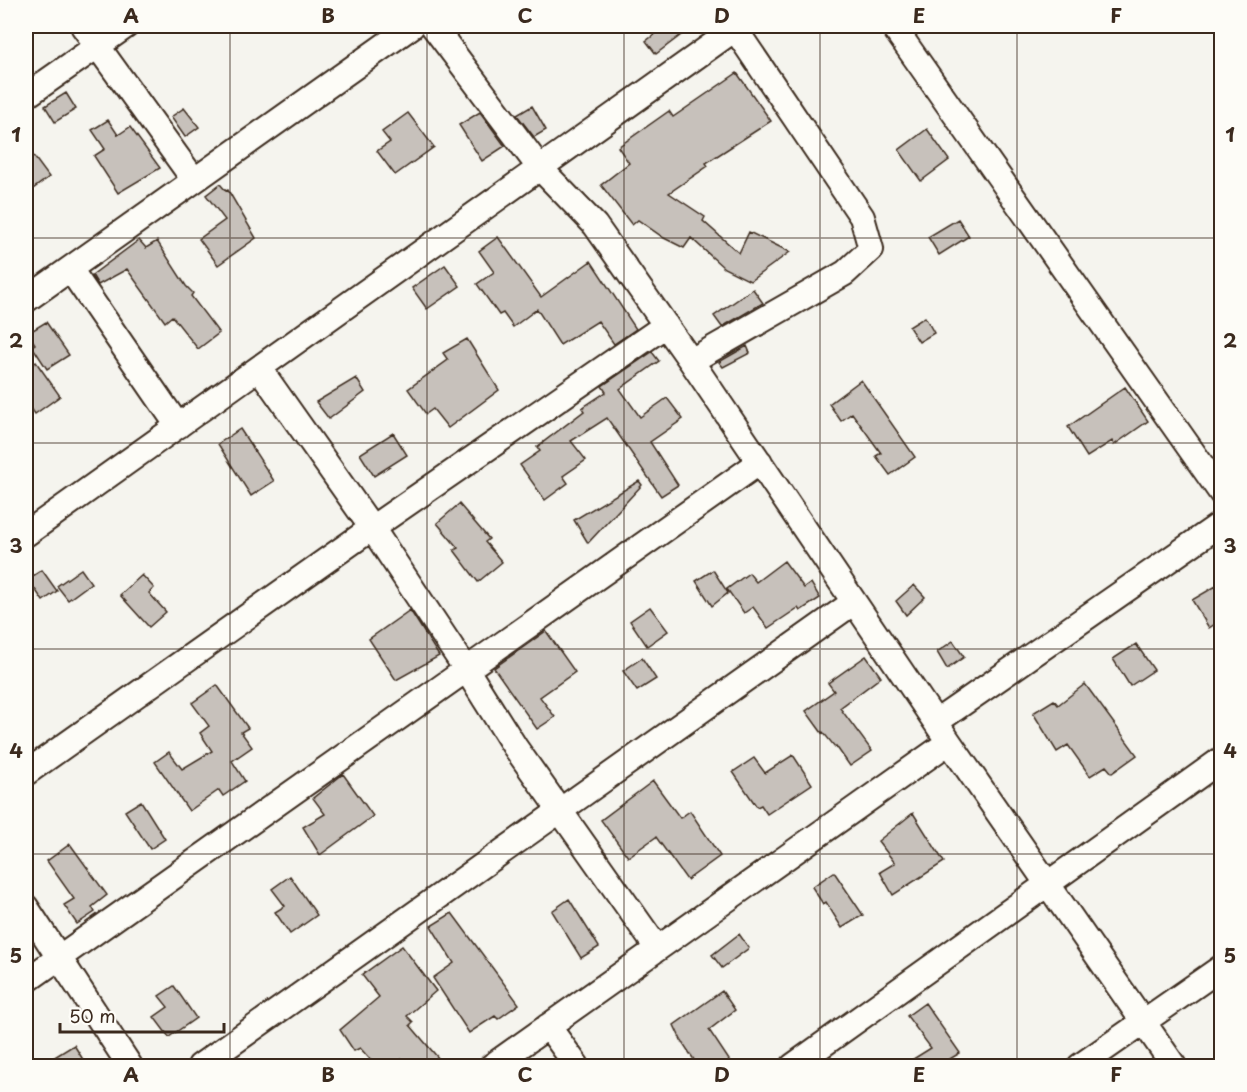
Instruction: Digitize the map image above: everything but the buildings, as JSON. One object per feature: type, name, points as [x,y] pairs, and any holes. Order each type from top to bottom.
[{"type":"street","points":[[83,26],[194,180]]},
{"type":"street","points":[[26,96],[126,26]]},
{"type":"street","points":[[26,300],[412,26]]},
{"type":"street","points":[[433,26],[539,166],[595,225],[691,361],[1174,1066]]},
{"type":"street","points":[[893,26],[1221,494]]},
{"type":"street","points":[[26,534],[737,27],[862,217],[871,249],[845,273],[691,361]]},
{"type":"street","points":[[70,268],[178,426]]},
{"type":"street","points":[[26,773],[372,528],[666,325]]},
{"type":"street","points":[[259,368],[372,528],[515,747],[657,948]]},
{"type":"street","points":[[26,981],[760,462]]},
{"type":"street","points":[[492,1066],[657,948],[1221,523]]},
{"type":"street","points":[[200,1066],[854,602]]},
{"type":"street","points":[[793,1066],[1221,759]]},
{"type":"street","points":[[26,908],[130,1066]]},
{"type":"street","points":[[1080,1066],[1221,967]]},
{"type":"street","points":[[548,1026],[577,1066]]}]
